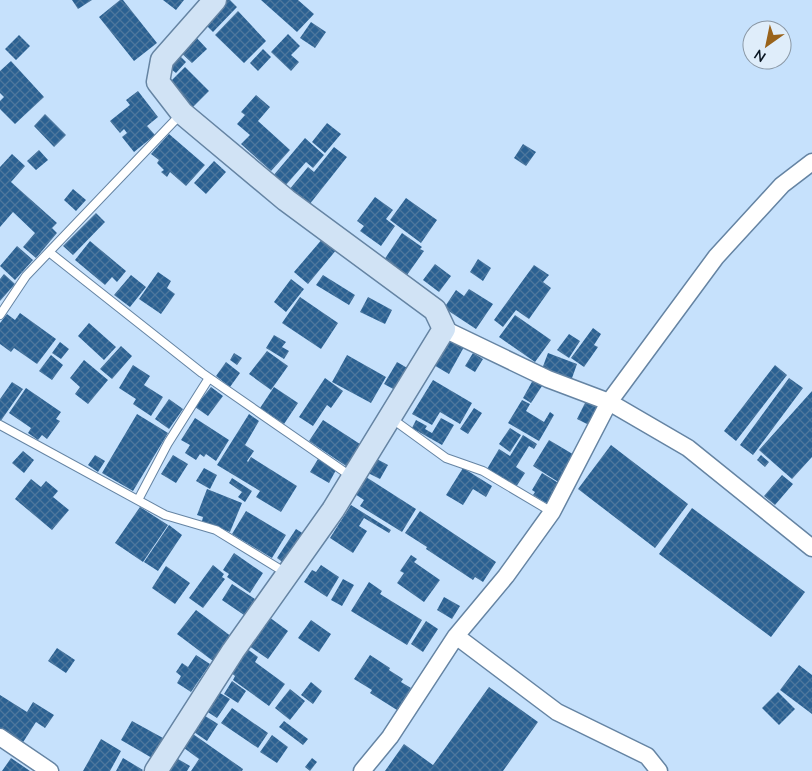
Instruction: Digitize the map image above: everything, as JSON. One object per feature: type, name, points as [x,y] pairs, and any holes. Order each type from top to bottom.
[{"type":"street","points":[[215,0],[162,60],[158,82],[182,113],[286,200],[435,310],[444,329],[548,379],[609,402],[688,448],[812,548]]},
{"type":"street","points":[[362,771],[390,737],[456,636],[506,576],[552,512],[609,402],[716,257],[782,185],[811,164]]},
{"type":"street","points":[[156,771],[233,651],[353,479],[444,329]]},
{"type":"street","points":[[456,636],[557,712],[647,756],[659,771]]},
{"type":"street","points":[[0,737],[50,771]]},
{"type":"lane","points":[[0,315],[26,276],[182,113]]},
{"type":"lane","points":[[48,252],[209,378],[353,479]]},
{"type":"lane","points":[[138,500],[168,443],[209,378]]},
{"type":"lane","points":[[390,418],[446,458],[483,471],[552,512]]},
{"type":"lane","points":[[0,424],[165,514],[216,530],[288,574]]},
{"type":"building","points":[[72,0],[92,0],[78,9]]},
{"type":"building","points":[[120,0],[123,0],[157,43],[134,61],[99,17]]},
{"type":"building","points":[[163,0],[184,0],[176,10]]},
{"type":"building","points":[[226,0],[230,0],[237,7],[213,32],[204,23]]},
{"type":"building","points":[[261,0],[298,0],[314,14],[297,32]]},
{"type":"building","points":[[238,11],[266,41],[244,63],[215,35]]},
{"type":"building","points":[[311,22],[326,32],[315,48],[300,38]]},
{"type":"building","points":[[288,34],[300,46],[291,55],[299,62],[291,71],[271,52]]},
{"type":"building","points":[[19,35],[30,46],[16,60],[5,49]]},
{"type":"building","points":[[194,35],[207,49],[192,63],[178,50]]},
{"type":"building","points":[[263,49],[271,57],[258,71],[250,63]]},
{"type":"building","points":[[177,53],[186,62],[176,73],[166,65]]},
{"type":"building","points":[[11,61],[44,97],[15,124],[0,109],[0,101],[4,97],[0,93],[0,71]]},
{"type":"building","points":[[185,67],[209,91],[193,107],[169,83]]},
{"type":"building","points":[[138,91],[158,117],[147,126],[155,135],[134,152],[122,137],[127,133],[124,129],[120,133],[110,121],[130,105],[126,100]]},
{"type":"building","points":[[256,95],[270,107],[258,121],[290,150],[271,171],[241,144],[250,135],[237,124],[245,115],[241,112]]},
{"type":"building","points":[[45,114],[66,135],[54,147],[34,126]]},
{"type":"building","points":[[327,123],[341,134],[325,153],[312,142]]},
{"type":"building","points":[[169,134],[205,165],[186,186],[170,172],[167,177],[161,172],[164,170],[157,163],[159,160],[151,154]]},
{"type":"building","points":[[305,138],[324,155],[313,168],[306,162],[285,186],[273,176]]},
{"type":"building","points":[[523,144],[536,152],[526,166],[514,158]]},
{"type":"building","points":[[334,147],[347,157],[309,205],[289,190],[308,167],[314,172]]},
{"type":"building","points":[[39,150],[48,160],[36,170],[27,161]]},
{"type":"building","points":[[12,154],[25,166],[11,182],[57,223],[52,228],[57,233],[36,258],[23,247],[35,233],[13,212],[0,227],[0,167]]},
{"type":"building","points":[[214,161],[226,172],[206,194],[194,183]]},
{"type":"building","points":[[73,189],[86,200],[76,211],[64,200]]},
{"type":"building","points":[[375,197],[393,210],[386,219],[395,226],[381,246],[360,231],[364,226],[357,221]]},
{"type":"building","points":[[406,198],[437,220],[421,243],[390,220]]},
{"type":"building","points":[[96,213],[105,222],[73,255],[63,246]]},
{"type":"building","points":[[402,233],[422,247],[420,249],[424,251],[407,275],[384,260]]},
{"type":"building","points":[[324,237],[337,249],[308,284],[294,272]]},
{"type":"building","points":[[90,241],[126,271],[117,282],[112,277],[105,285],[75,260]]},
{"type":"building","points":[[17,246],[33,260],[15,280],[0,266]]},
{"type":"building","points":[[478,259],[491,268],[483,281],[470,272]]},
{"type":"building","points":[[435,264],[451,276],[439,292],[423,280]]},
{"type":"building","points":[[534,265],[549,275],[543,282],[551,288],[529,319],[516,310],[503,327],[494,320]]},
{"type":"building","points":[[158,272],[171,281],[167,288],[175,294],[161,314],[139,299]]},
{"type":"building","points":[[4,274],[15,284],[0,301],[0,279]]},
{"type":"building","points":[[131,275],[146,287],[130,307],[114,295]]},
{"type":"building","points":[[323,275],[355,295],[349,305],[316,285]]},
{"type":"building","points":[[291,279],[304,289],[286,312],[274,302]]},
{"type":"building","points":[[469,289],[493,304],[476,329],[444,308],[456,290],[464,296]]},
{"type":"building","points":[[300,297],[338,323],[321,349],[282,323]]},
{"type":"building","points":[[368,297],[392,310],[385,324],[360,312]]},
{"type":"building","points":[[20,313],[56,339],[37,364],[14,348],[11,352],[0,344],[0,323],[7,314],[15,320]]},
{"type":"building","points":[[515,315],[551,340],[535,362],[499,337]]},
{"type":"building","points":[[89,323],[116,347],[104,360],[78,336]]},
{"type":"building","points":[[593,328],[601,334],[594,345],[598,347],[584,367],[571,358]]},
{"type":"building","points":[[569,334],[580,341],[569,358],[557,350]]},
{"type":"building","points":[[274,335],[286,342],[282,347],[289,351],[284,359],[266,348]]},
{"type":"building","points":[[447,338],[464,347],[449,374],[432,364]]},
{"type":"building","points":[[60,342],[69,349],[61,359],[52,353]]},
{"type":"building","points":[[121,346],[132,356],[112,379],[100,369]]},
{"type":"building","points":[[267,351],[288,366],[271,390],[249,374]]},
{"type":"building","points":[[234,353],[242,358],[237,365],[230,360]]},
{"type":"building","points":[[473,353],[483,359],[475,372],[465,366]]},
{"type":"building","points":[[548,353],[577,364],[571,381],[542,369]]},
{"type":"building","points":[[51,355],[63,365],[52,380],[39,371]]},
{"type":"building","points":[[347,355],[386,377],[371,403],[332,382]]},
{"type":"building","points":[[84,360],[108,380],[88,404],[75,394],[80,387],[70,378]]},
{"type":"building","points":[[226,362],[240,373],[230,387],[216,376]]},
{"type":"building","points":[[397,362],[409,369],[397,391],[384,384]]},
{"type":"building","points":[[133,365],[150,376],[144,385],[163,397],[151,416],[133,404],[136,399],[119,388]]},
{"type":"building","points":[[775,365],[787,375],[736,441],[724,431]]},
{"type":"building","points":[[325,378],[343,391],[331,408],[327,405],[313,426],[299,417]]},
{"type":"building","points":[[789,378],[803,388],[753,455],[740,445]]},
{"type":"building","points":[[433,380],[472,403],[460,424],[440,412],[432,425],[412,414]]},
{"type":"building","points":[[533,380],[542,386],[531,403],[523,398]]},
{"type":"building","points":[[12,382],[23,389],[0,422],[0,399]]},
{"type":"building","points":[[211,387],[223,396],[208,416],[195,407]]},
{"type":"building","points":[[274,387],[298,403],[284,424],[260,408]]},
{"type":"building","points":[[26,388],[61,412],[56,419],[60,421],[47,439],[42,435],[38,440],[28,433],[31,428],[9,413]]},
{"type":"building","points":[[812,391],[812,457],[792,479],[759,450]]},
{"type":"building","points":[[169,399],[183,409],[169,429],[155,419]]},
{"type":"building","points":[[522,400],[530,404],[526,411],[544,422],[550,412],[554,415],[539,441],[508,423]]},
{"type":"building","points":[[586,401],[600,408],[591,426],[577,419]]},
{"type":"building","points":[[474,408],[482,413],[468,434],[460,429]]},
{"type":"building","points":[[137,414],[168,433],[133,491],[102,473]]},
{"type":"building","points":[[249,414],[259,421],[245,445],[254,451],[247,461],[251,457],[297,486],[281,512],[256,497],[260,491],[217,465]]},
{"type":"building","points":[[195,418],[229,440],[216,461],[206,454],[204,457],[200,454],[196,460],[185,453],[190,445],[181,440]]},
{"type":"building","points":[[441,418],[454,425],[442,445],[412,428],[416,420],[427,426],[425,429],[432,433]]},
{"type":"building","points":[[323,420],[363,446],[349,468],[309,441]]},
{"type":"building","points":[[510,428],[521,435],[510,452],[499,444]]},
{"type":"building","points":[[523,435],[537,444],[534,449],[529,446],[516,467],[525,473],[516,487],[487,469],[499,449],[510,456]]},
{"type":"building","points":[[549,440],[576,456],[560,483],[533,466]]},
{"type":"building","points":[[611,445],[688,504],[655,548],[578,489]]},
{"type":"building","points":[[23,451],[34,460],[24,473],[12,463]]},
{"type":"building","points":[[95,455],[105,461],[98,472],[88,465]]},
{"type":"building","points":[[173,455],[188,464],[176,483],[161,474]]},
{"type":"building","points":[[761,455],[769,462],[765,467],[757,460]]},
{"type":"building","points":[[375,458],[388,465],[380,479],[368,473]]},
{"type":"building","points":[[318,459],[336,470],[329,483],[310,472]]},
{"type":"building","points":[[204,468],[217,475],[210,489],[196,481]]},
{"type":"building","points":[[463,468],[492,486],[486,497],[473,489],[463,505],[446,495]]},
{"type":"building","points":[[542,473],[560,484],[548,504],[533,495],[535,492],[532,490]]},
{"type":"building","points":[[782,475],[793,484],[775,505],[764,496]]},
{"type":"building","points":[[366,477],[416,509],[402,532],[360,506],[364,500],[355,494]]},
{"type":"building","points":[[232,478],[252,491],[245,502],[238,497],[242,492],[229,483]]},
{"type":"building","points":[[31,479],[41,487],[46,481],[58,491],[53,497],[69,510],[52,530],[15,499]]},
{"type":"building","points":[[207,489],[242,503],[230,532],[202,521],[203,517],[197,515]]},
{"type":"building","points":[[351,505],[391,530],[389,533],[364,518],[359,526],[367,531],[353,553],[330,538]]},
{"type":"building","points":[[140,507],[168,525],[143,562],[115,543]]},
{"type":"building","points":[[692,508],[805,592],[771,637],[659,554]]},
{"type":"building","points":[[246,511],[286,535],[272,558],[232,534]]},
{"type":"building","points":[[420,511],[496,562],[483,582],[475,577],[473,580],[405,533]]},
{"type":"building","points":[[169,525],[182,535],[158,571],[144,562]]},
{"type":"building","points":[[296,529],[304,534],[285,564],[277,558]]},
{"type":"building","points":[[234,553],[263,573],[250,593],[227,577],[229,574],[223,570]]},
{"type":"building","points":[[411,555],[417,559],[414,562],[440,580],[424,602],[397,583],[404,573],[400,571]]},
{"type":"building","points":[[213,565],[224,574],[222,577],[225,579],[203,608],[189,598]]},
{"type":"building","points":[[321,565],[339,577],[327,597],[304,582],[312,570],[316,572]]},
{"type":"building","points":[[166,566],[190,583],[175,604],[152,588]]},
{"type":"building","points":[[343,579],[354,585],[342,606],[331,600]]},
{"type":"building","points":[[369,582],[382,591],[380,594],[422,620],[407,645],[351,611]]},
{"type":"building","points":[[232,584],[255,599],[244,615],[222,600]]},
{"type":"building","points":[[444,597],[460,606],[452,619],[437,610]]},
{"type":"building","points":[[196,610],[232,637],[213,661],[177,634]]},
{"type":"building","points":[[269,617],[288,631],[268,659],[249,646]]},
{"type":"building","points":[[311,620],[331,634],[319,652],[298,638]]},
{"type":"building","points":[[426,621],[438,629],[423,652],[411,644]]},
{"type":"building","points":[[57,648],[75,660],[66,673],[48,661]]},
{"type":"building","points":[[246,648],[258,657],[255,662],[285,684],[269,706],[233,680],[235,676],[229,671]]},
{"type":"building","points":[[196,655],[210,664],[191,692],[177,683],[181,676],[176,672],[182,663],[188,667]]},
{"type":"building","points":[[370,655],[390,668],[389,670],[403,679],[401,682],[411,688],[397,710],[370,693],[372,690],[354,679]]},
{"type":"building","points":[[799,665],[812,675],[812,714],[780,690]]},
{"type":"building","points":[[232,681],[246,691],[238,703],[224,694]]},
{"type":"building","points":[[311,682],[322,691],[313,704],[301,695]]},
{"type":"building","points":[[489,687],[538,722],[503,771],[385,771],[404,744],[433,765]]},
{"type":"building","points":[[290,689],[305,701],[290,720],[275,708]]},
{"type":"building","points":[[215,690],[230,699],[217,718],[203,709]]},
{"type":"building","points":[[778,692],[795,709],[779,725],[762,708]]},
{"type":"building","points":[[0,695],[27,712],[33,702],[54,715],[45,728],[36,722],[20,747],[0,734],[3,729],[0,728]]},
{"type":"building","points":[[232,708],[268,733],[258,748],[221,723]]},
{"type":"building","points":[[202,714],[218,724],[207,741],[191,730]]},
{"type":"building","points":[[132,721],[163,738],[152,758],[121,740]]},
{"type":"building","points":[[284,721],[308,739],[303,745],[279,727]]},
{"type":"building","points":[[193,734],[243,769],[242,771],[191,771],[199,759],[184,748]]},
{"type":"building","points":[[272,735],[288,747],[277,763],[260,752]]},
{"type":"building","points":[[101,739],[121,751],[110,771],[83,771]]},
{"type":"building","points":[[11,758],[30,771],[2,771]]},
{"type":"building","points":[[123,758],[143,770],[116,771]]},
{"type":"building","points":[[312,758],[317,762],[310,771],[305,767]]},
{"type":"building","points":[[178,759],[190,766],[187,771],[170,771]]}]
